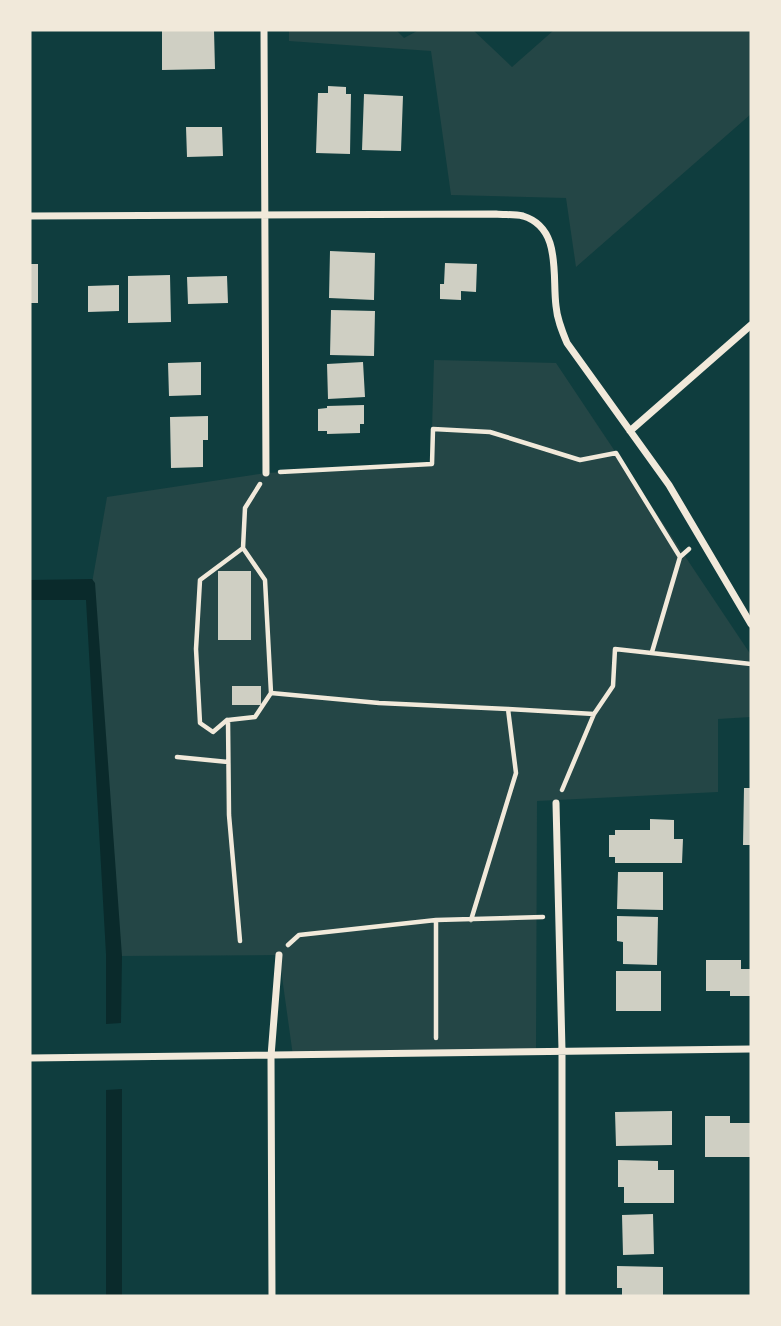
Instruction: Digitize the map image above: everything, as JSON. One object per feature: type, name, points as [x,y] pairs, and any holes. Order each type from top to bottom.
[{"type":"street","points":[[264,30],[266,473]]},
{"type":"street","points":[[30,216],[495,214],[521,216],[533,221],[544,231],[550,242],[554,258],[556,307],[563,335],[669,485],[751,624]]},
{"type":"street","points":[[630,430],[751,325]]},
{"type":"street","points":[[556,803],[562,1050],[562,1296]]},
{"type":"street","points":[[272,1296],[271,1056],[279,955]]},
{"type":"street","points":[[30,1058],[751,1049]]},
{"type":"path","points":[[243,548],[200,580],[196,649],[200,723],[213,732],[228,720],[255,717],[271,693],[265,580],[243,548],[246,508],[266,473],[432,464],[433,429],[490,432],[580,460],[616,453],[680,557]]},
{"type":"path","points":[[652,652],[680,557],[700,538]]},
{"type":"path","points":[[556,803],[594,714],[612,686],[615,649],[751,664]]},
{"type":"path","points":[[271,693],[379,703],[594,714]]},
{"type":"path","points":[[471,920],[516,773],[508,709]]},
{"type":"path","points":[[228,720],[229,815],[240,941]]},
{"type":"path","points":[[177,757],[228,762]]},
{"type":"path","points":[[279,955],[299,935],[436,920],[558,917]]},
{"type":"path","points":[[436,920],[436,1052]]},
{"type":"shaded area","points":[[289,30],[396,30],[404,38],[419,30],[473,30],[512,67],[554,30],[751,30],[751,114],[576,267],[566,198],[451,195],[431,51],[289,41]]},
{"type":"shaded area","points":[[434,360],[556,363],[751,655],[751,717],[718,719],[718,792],[537,801],[536,1050],[293,1056],[279,955],[116,956],[91,589],[107,497],[266,473],[431,464]]},
{"type":"shaded area","points":[[92,579],[95,583],[122,956],[121,1023],[106,1024],[106,954],[86,600],[30,600],[30,580]]},
{"type":"shaded area","points":[[122,1089],[122,1296],[106,1296],[106,1090]]},
{"type":"building","points":[[214,30],[215,69],[162,70],[162,31]]},
{"type":"building","points":[[328,86],[346,87],[346,94],[351,94],[350,154],[316,153],[318,93],[328,93]]},
{"type":"building","points":[[364,94],[403,96],[401,151],[362,150]]},
{"type":"building","points":[[186,127],[222,127],[223,156],[187,157]]},
{"type":"building","points":[[330,251],[375,253],[374,300],[329,298]]},
{"type":"building","points":[[445,263],[477,264],[476,292],[461,291],[461,300],[440,299]]},
{"type":"building","points":[[30,264],[38,264],[38,303],[30,303]]},
{"type":"building","points":[[170,275],[171,322],[128,323],[128,276]]},
{"type":"building","points":[[227,276],[228,303],[188,304],[187,277]]},
{"type":"building","points":[[119,285],[119,311],[88,312],[88,286]]},
{"type":"building","points":[[331,310],[375,311],[374,356],[330,355]]},
{"type":"building","points":[[201,362],[201,395],[169,396],[168,363]]},
{"type":"building","points":[[363,362],[365,397],[328,399],[327,364]]},
{"type":"building","points":[[364,405],[364,424],[360,424],[360,433],[327,434],[327,431],[318,431],[318,409],[327,406]]},
{"type":"building","points":[[208,416],[208,440],[203,440],[203,467],[171,468],[170,417]]},
{"type":"building","points":[[218,571],[251,571],[251,640],[218,640]]},
{"type":"building","points":[[232,686],[261,686],[261,705],[232,705]]},
{"type":"building","points":[[744,788],[751,788],[751,845],[743,845]]},
{"type":"building","points":[[650,819],[674,820],[674,839],[683,839],[682,863],[615,863],[615,857],[609,857],[609,835],[615,835],[615,830],[650,830]]},
{"type":"building","points":[[618,872],[663,872],[663,910],[617,909]]},
{"type":"building","points":[[617,916],[658,917],[657,965],[623,964],[623,942],[617,941]]},
{"type":"building","points":[[706,960],[741,960],[741,969],[751,969],[751,996],[730,996],[730,991],[706,991]]},
{"type":"building","points":[[616,971],[661,971],[661,1011],[616,1011]]},
{"type":"building","points":[[672,1111],[672,1145],[616,1146],[615,1112]]},
{"type":"building","points":[[705,1116],[730,1116],[730,1123],[751,1123],[751,1157],[705,1157]]},
{"type":"building","points":[[618,1160],[658,1161],[658,1170],[674,1170],[674,1203],[624,1203],[624,1187],[618,1187]]},
{"type":"building","points":[[653,1214],[654,1254],[623,1255],[622,1215]]},
{"type":"building","points":[[617,1266],[663,1267],[663,1296],[622,1296],[622,1288],[617,1288]]}]
